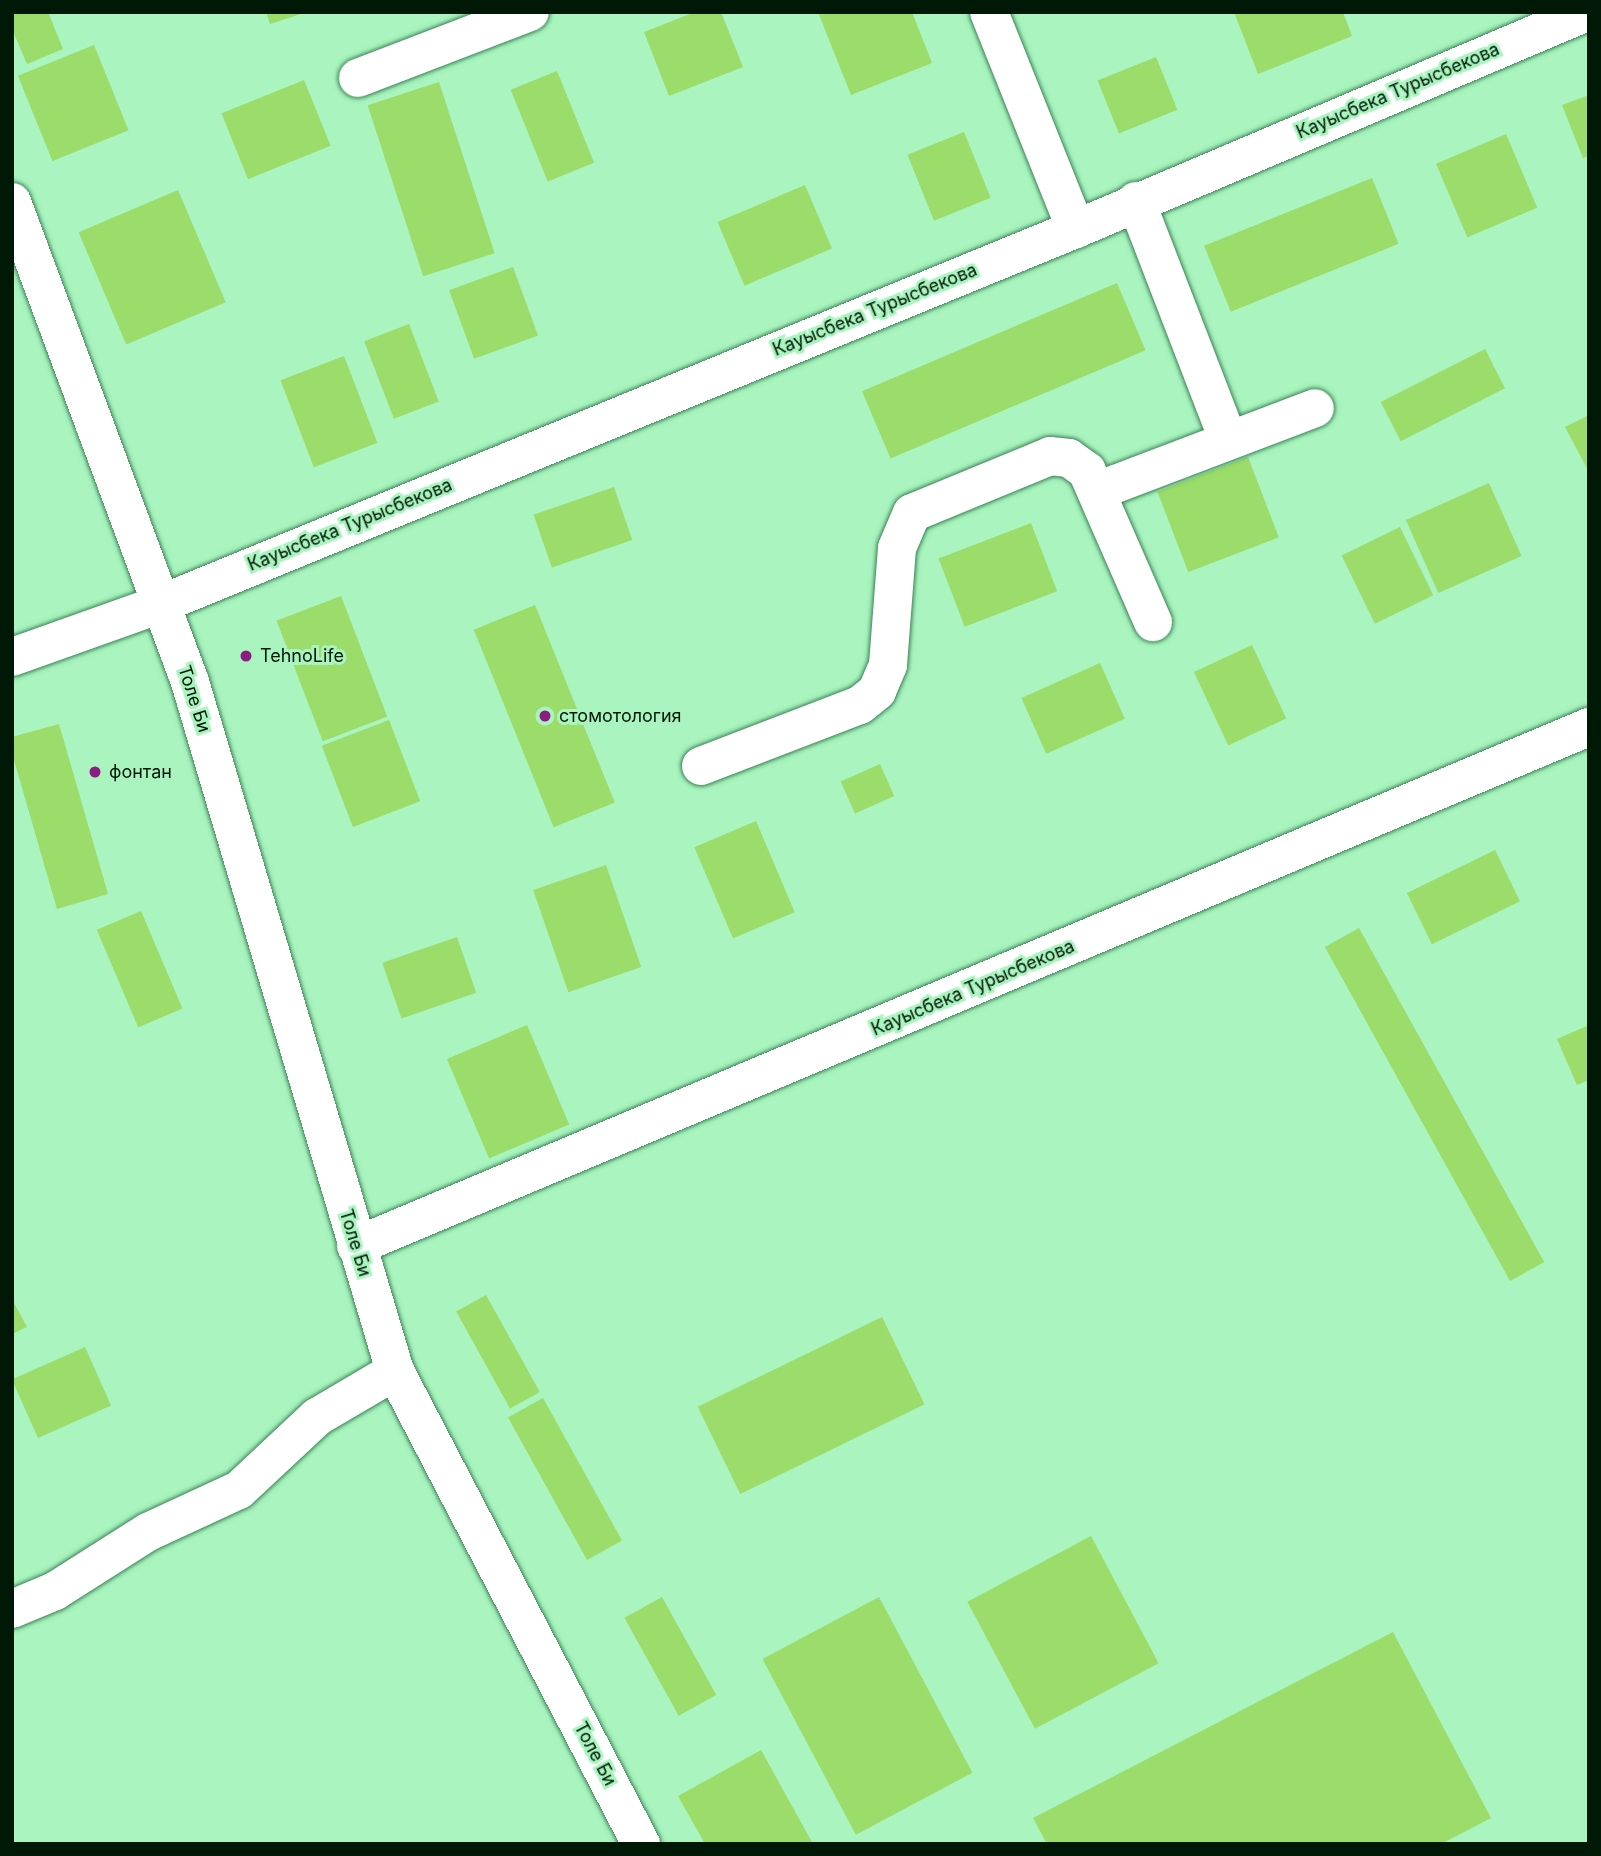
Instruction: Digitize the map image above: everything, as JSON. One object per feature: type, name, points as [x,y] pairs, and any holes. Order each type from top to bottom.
[{"type":"street","points":[[358,78],[530,12]]},
{"type":"street","points":[[989,12],[1076,229]]},
{"type":"street","name":"Кауысбека Турысбекова","points":[[12,657],[154,587],[1076,229],[1136,201],[1587,12]]},
{"type":"street","points":[[1136,201],[1228,439]]},
{"type":"street","name":"Толе Би","points":[[12,202],[190,682],[395,1371],[641,1844]]},
{"type":"street","points":[[1097,491],[1315,408]]},
{"type":"street","points":[[701,766],[860,705],[877,691],[888,665],[897,548],[912,513],[1050,456],[1069,458],[1078,464],[1097,491],[1153,622]]},
{"type":"street","name":"Кауысбека Турысбекова","points":[[356,1246],[1589,727]]},
{"type":"street","points":[[12,1609],[55,1591],[148,1532],[239,1490],[317,1417],[395,1371]]},
{"type":"building","points":[[12,12],[48,12],[63,49],[27,64],[12,29]]},
{"type":"building","points":[[266,12],[304,12],[304,13],[270,24]]},
{"type":"building","points":[[695,12],[721,12],[743,67],[669,96],[644,32]]},
{"type":"building","points":[[818,12],[912,12],[932,63],[851,95]]},
{"type":"building","points":[[1234,12],[1343,12],[1352,36],[1258,74]]},
{"type":"building","points":[[94,45],[128,130],[52,161],[18,76]]},
{"type":"building","points":[[1156,57],[1177,110],[1119,133],[1098,81]]},
{"type":"building","points":[[557,71],[594,163],[548,182],[511,90]]},
{"type":"building","points":[[304,80],[331,146],[248,179],[221,113]]},
{"type":"building","points":[[439,82],[495,253],[423,276],[368,105]]},
{"type":"building","points":[[1589,95],[1589,156],[1583,158],[1562,105]]},
{"type":"building","points":[[964,132],[991,198],[934,221],[907,155]]},
{"type":"building","points":[[1506,134],[1537,208],[1467,237],[1436,164]]},
{"type":"building","points":[[1372,178],[1399,244],[1231,312],[1204,246]]},
{"type":"building","points":[[805,185],[832,249],[745,286],[718,222]]},
{"type":"building","points":[[178,190],[226,302],[126,345],[79,232]]},
{"type":"building","points":[[513,267],[538,336],[474,359],[449,290]]},
{"type":"building","points":[[1117,283],[1146,350],[891,458],[862,391]]},
{"type":"building","points":[[409,324],[439,401],[394,419],[364,341]]},
{"type":"building","points":[[1485,349],[1505,388],[1401,441],[1381,402]]},
{"type":"building","points":[[344,356],[377,443],[314,467],[281,380]]},
{"type":"building","points":[[1589,415],[1589,472],[1565,427]]},
{"type":"building","points":[[1248,457],[1279,537],[1188,572],[1157,492]]},
{"type":"building","points":[[1489,483],[1522,556],[1438,593],[1406,520]]},
{"type":"building","points":[[614,487],[632,540],[552,568],[534,515]]},
{"type":"building","points":[[1031,523],[1057,591],[965,627],[939,558]]},
{"type":"building","points":[[1400,527],[1433,595],[1375,624],[1342,555]]},
{"type":"building","points":[[341,596],[387,716],[323,741],[277,621]]},
{"type":"building","name":"стомотология","points":[[535,605],[615,802],[554,827],[474,630]]},
{"type":"building","points":[[1252,645],[1286,718],[1228,745],[1194,672]]},
{"type":"building","points":[[1100,663],[1125,719],[1046,754],[1021,698]]},
{"type":"building","points":[[389,720],[420,801],[353,827],[322,746]]},
{"type":"building","points":[[59,724],[108,894],[57,909],[12,753],[12,737]]},
{"type":"building","points":[[880,764],[894,796],[855,813],[841,781]]},
{"type":"building","points":[[756,821],[795,912],[733,938],[694,847]]},
{"type":"building","points":[[1495,850],[1520,901],[1432,944],[1407,893]]},
{"type":"building","points":[[606,865],[641,967],[568,992],[533,890]]},
{"type":"building","points":[[141,911],[182,1009],[138,1027],[97,930]]},
{"type":"building","points":[[1359,928],[1544,1262],[1510,1281],[1325,947]]},
{"type":"building","points":[[457,937],[476,993],[402,1019],[382,963]]},
{"type":"building","points":[[527,1025],[569,1124],[489,1158],[447,1059]]},
{"type":"building","points":[[1589,1025],[1589,1080],[1577,1085],[1557,1039]]},
{"type":"building","points":[[486,1295],[540,1392],[510,1409],[456,1311]]},
{"type":"building","points":[[12,1299],[27,1327],[12,1334]]},
{"type":"building","points":[[882,1317],[925,1404],[740,1494],[698,1407]]},
{"type":"building","points":[[85,1347],[111,1405],[38,1438],[12,1380]]},
{"type":"building","points":[[543,1398],[622,1541],[587,1560],[508,1417]]},
{"type":"building","points":[[1091,1536],[1159,1663],[1035,1729],[967,1602]]},
{"type":"building","points":[[662,1597],[716,1695],[679,1716],[624,1618]]},
{"type":"building","points":[[879,1597],[972,1773],[856,1835],[762,1659]]},
{"type":"building","points":[[1393,1632],[1491,1818],[1441,1844],[1047,1844],[1033,1818]]},
{"type":"building","points":[[761,1750],[813,1844],[705,1844],[678,1796]]},
{"type":"place","name":"TehnoLife","points":[[246,656]]},
{"type":"place","name":"стомотология","points":[[545,716]]},
{"type":"place","name":"фонтан","points":[[95,772]]}]
